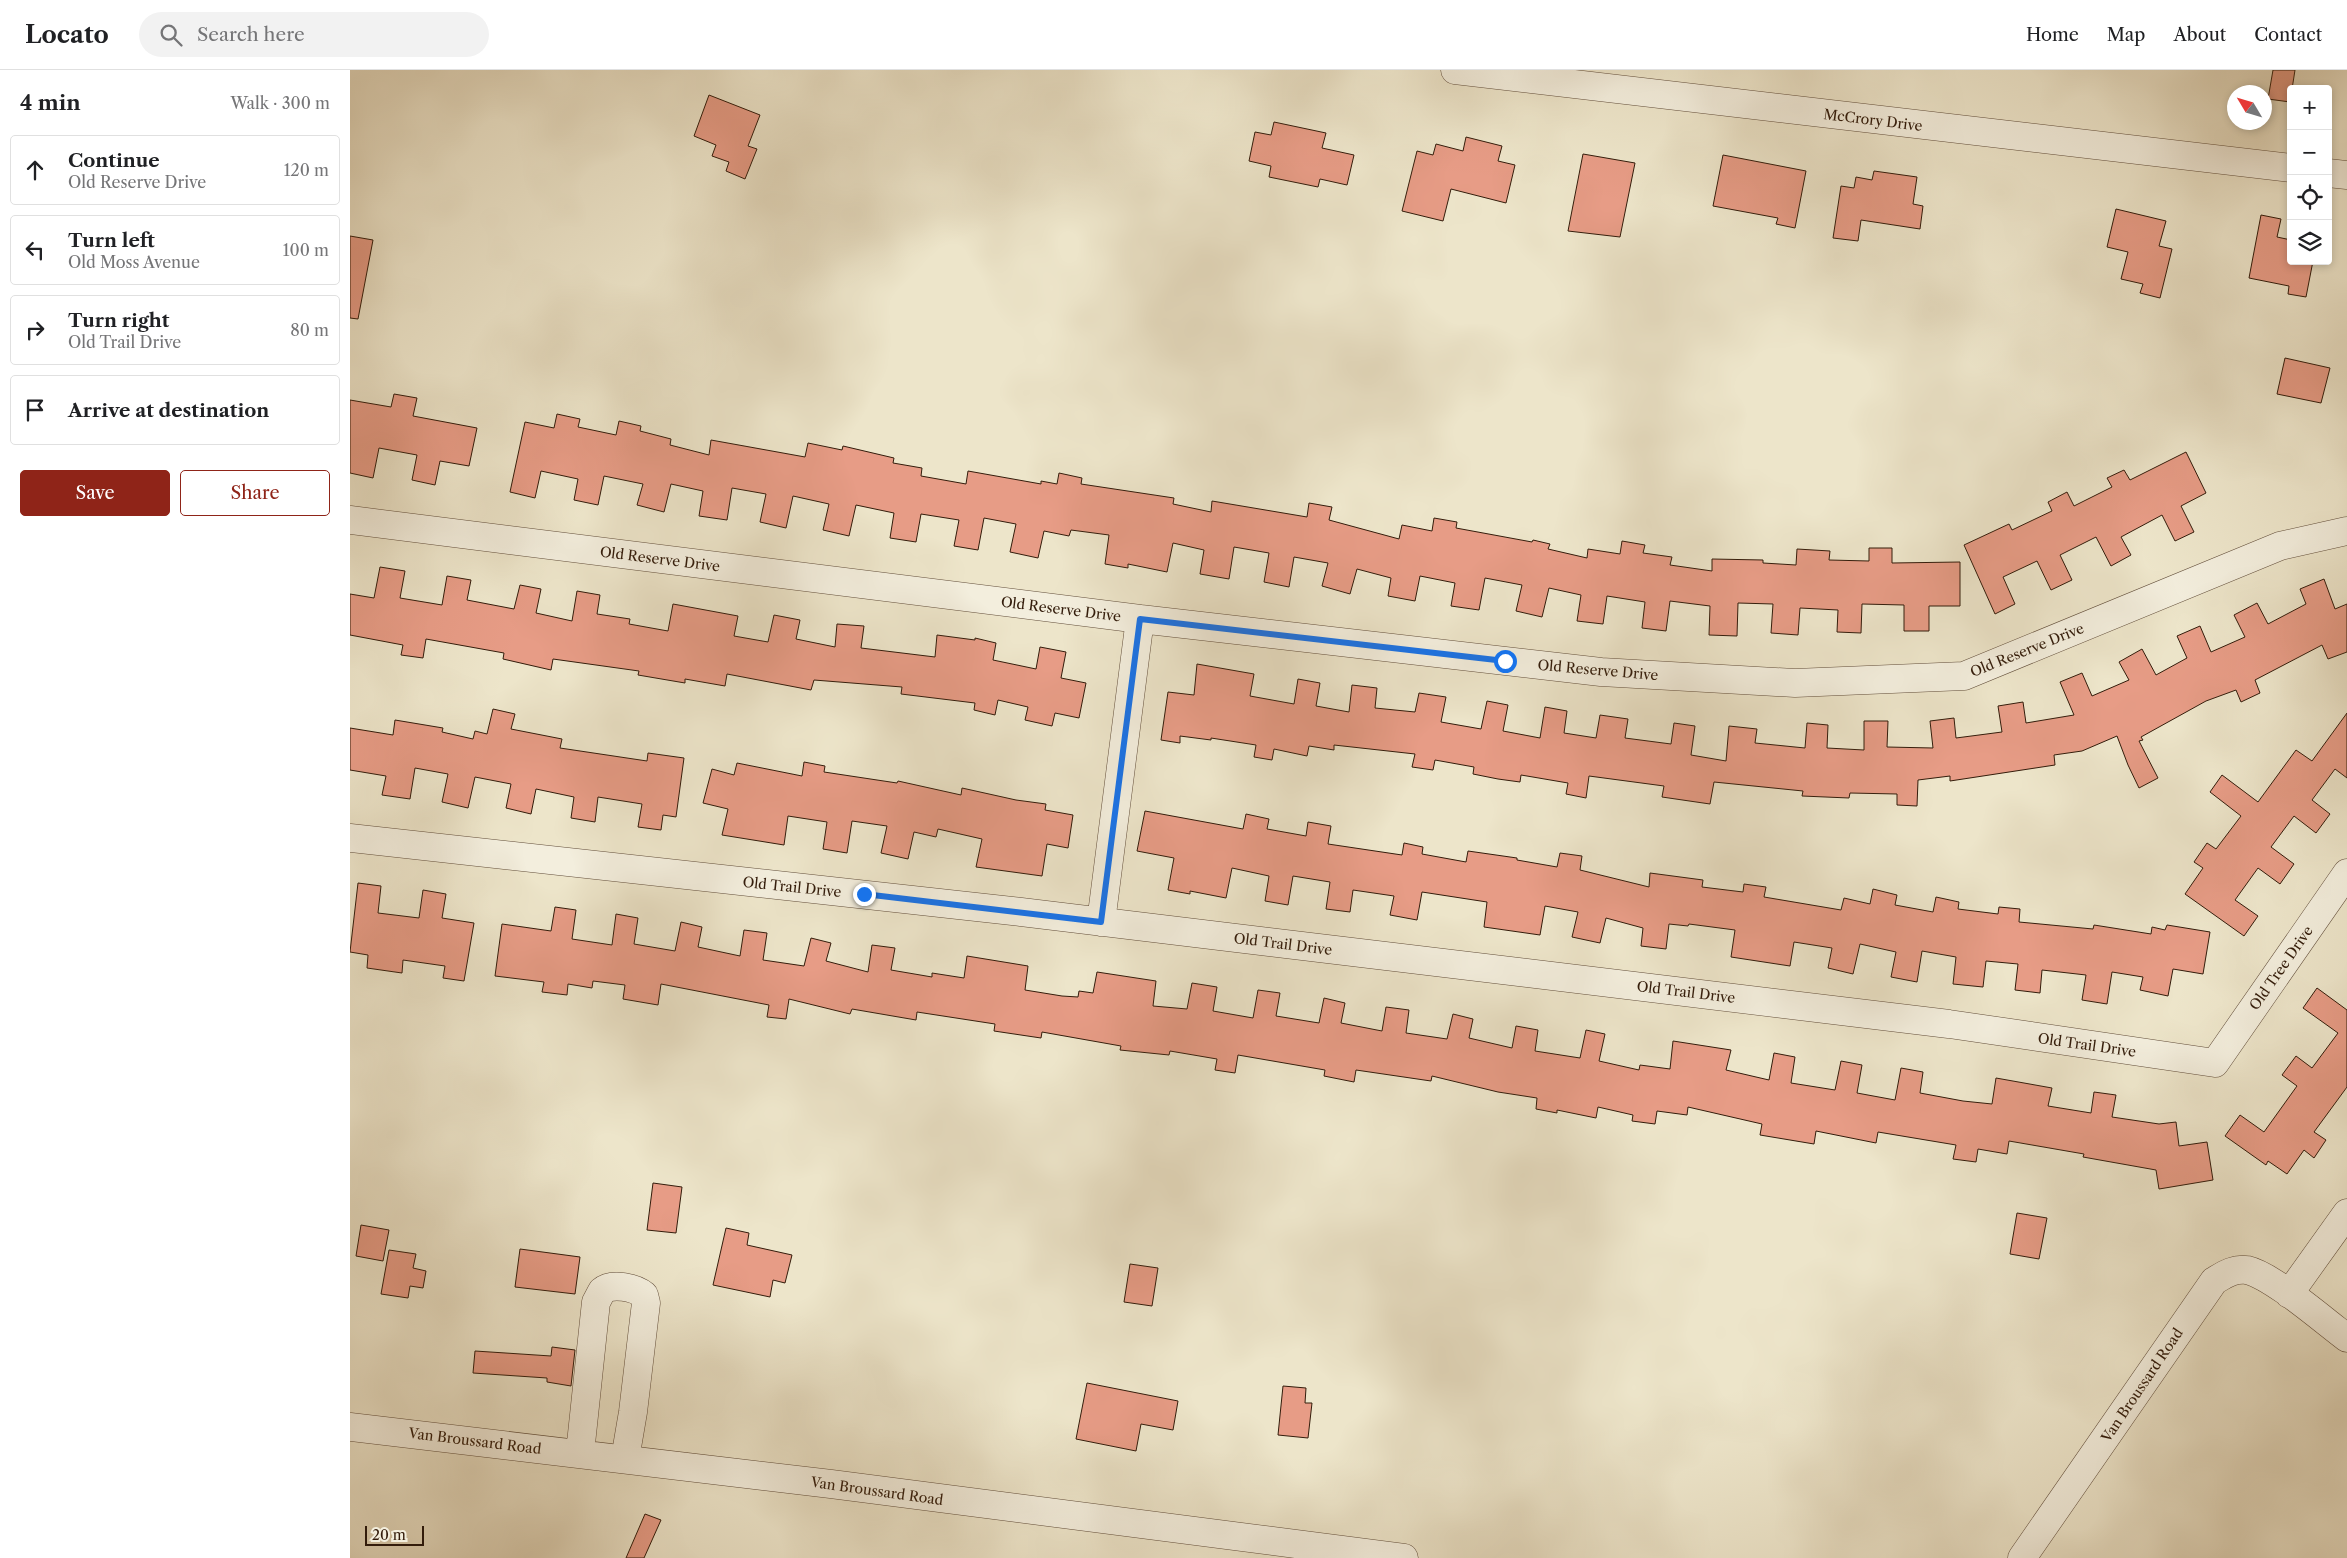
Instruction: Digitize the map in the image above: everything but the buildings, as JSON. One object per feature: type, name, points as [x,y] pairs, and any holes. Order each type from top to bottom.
[{"type":"street","name":"McCrory Drive","points":[[1455,70],[2287,168]]},
{"type":"street","points":[[2332,173],[2347,175]]},
{"type":"street","name":"Old Reserve Drive","points":[[350,520],[1140,619],[1601,672],[1795,683],[1964,676],[2280,546],[2347,531]]},
{"type":"street","points":[[1101,922],[1140,619]]},
{"type":"street","name":"Old Trail Drive","points":[[350,838],[1101,922],[1939,1023],[2215,1063]]},
{"type":"street","name":"Old Tree Drive","points":[[2215,1063],[2347,873]]},
{"type":"street","points":[[2289,1294],[2347,1213]]},
{"type":"street","name":"Van Broussard Road","points":[[2022,1558],[2214,1281],[2230,1272],[2246,1270],[2261,1276],[2289,1294],[2347,1338]]},
{"type":"street","points":[[580,1453],[596,1302],[602,1291],[606,1289],[630,1287],[644,1295],[646,1303],[633,1412],[625,1459]]},
{"type":"street","name":"Van Broussard Road","points":[[350,1427],[580,1453],[1404,1558]]},
{"type":"route","points":[[864,894],[1101,922],[1140,619],[1505,661]]}]
